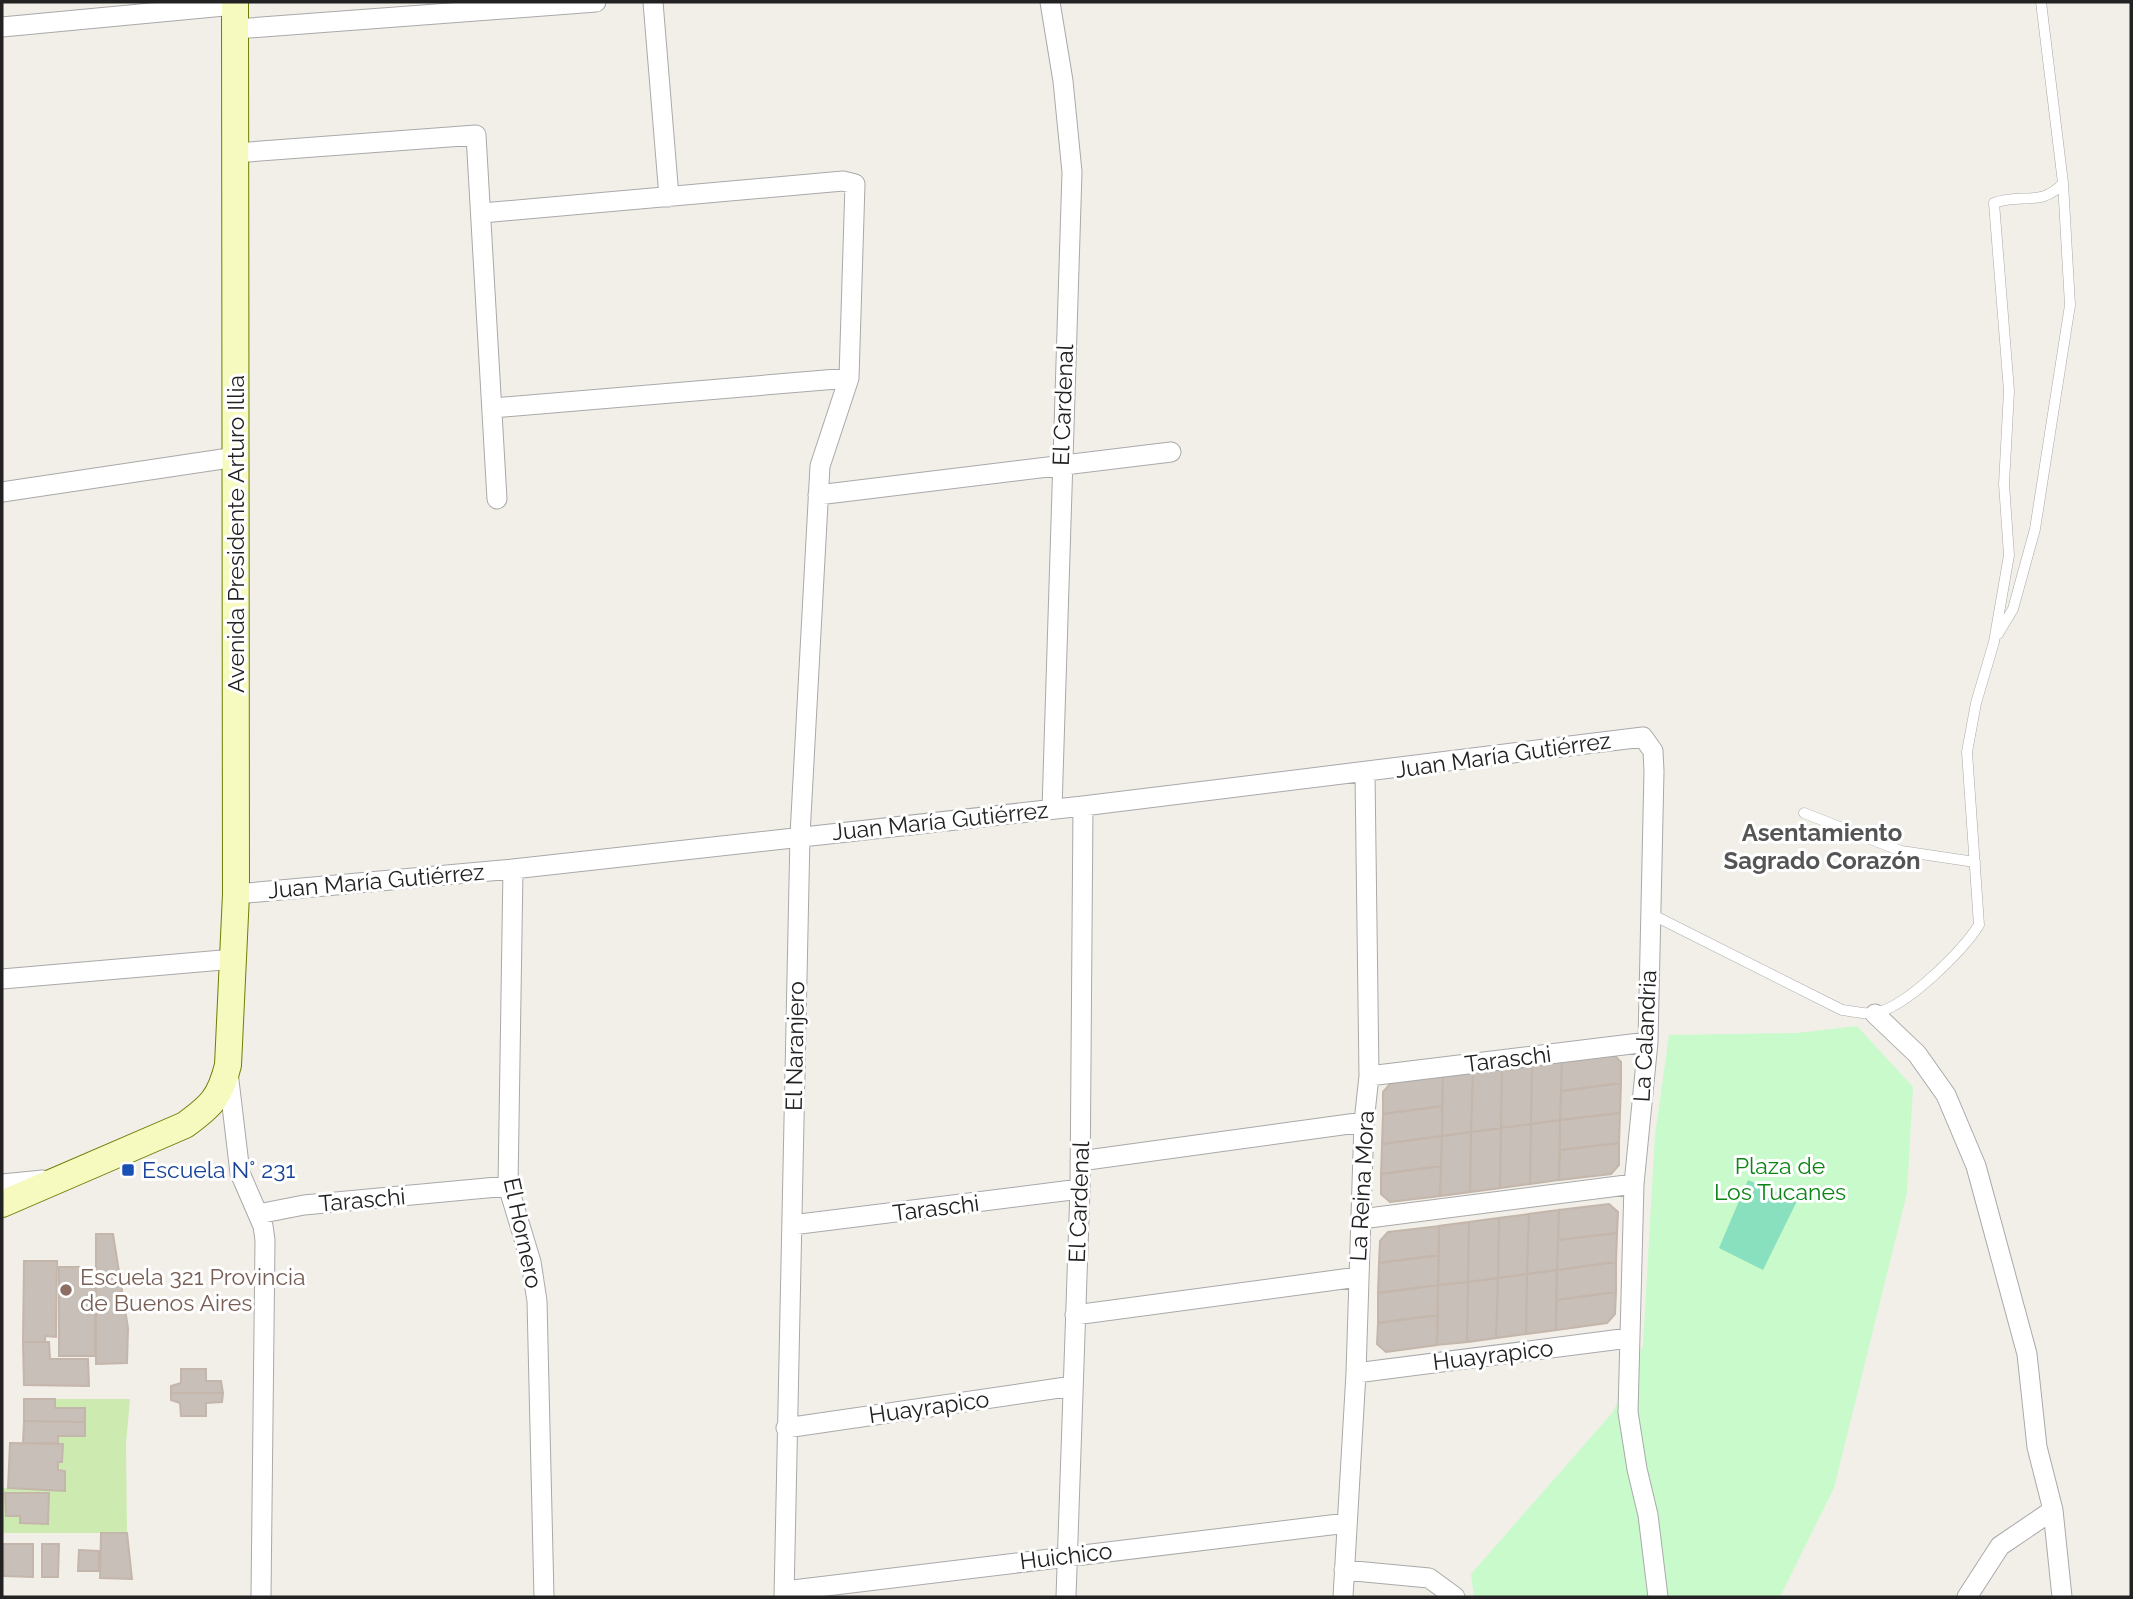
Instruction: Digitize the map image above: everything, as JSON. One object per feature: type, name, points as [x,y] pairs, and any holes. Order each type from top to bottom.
[{"type":"street","points":[[2,27],[235,12],[596,2]]},
{"type":"street","points":[[482,213],[669,197],[653,2]]},
{"type":"street","name":"El Cardenal","points":[[1050,2],[1063,81],[1072,172],[1052,809]]},
{"type":"street","name":"Avenida Presidente Arturo Illia","points":[[2,1204],[54,1179],[185,1125],[211,1106],[222,1089],[228,1065],[236,894],[235,12]]},
{"type":"street","points":[[235,153],[476,135],[498,499]]},
{"type":"street","name":"El Naranjero","points":[[669,197],[843,181],[855,184],[849,378],[820,466],[800,835],[784,1594]]},
{"type":"street","points":[[493,408],[849,378]]},
{"type":"street","points":[[818,495],[1171,452]]},
{"type":"street","points":[[2,492],[236,457]]},
{"type":"street","name":"Juan María Gutiérrez","points":[[236,894],[513,869],[800,835],[1083,806],[1365,774],[1643,737]]},
{"type":"street","name":"La Calandria","points":[[1643,737],[1653,751],[1654,771],[1651,914],[1648,1042],[1634,1184],[1628,1412],[1648,1515],[1658,1597]]},
{"type":"street","name":"La Reina Mora","points":[[1343,1597],[1356,1373],[1364,1122],[1368,1076],[1365,774]]},
{"type":"street","name":"El Cardenal","points":[[1066,1597],[1080,1189],[1083,806]]},
{"type":"street","name":"El Hornero","points":[[513,869],[508,1186],[531,1262],[537,1301],[544,1597]]},
{"type":"street","points":[[2,979],[234,959]]},
{"type":"street","points":[[1875,1014],[1917,1054],[1946,1094],[1976,1166],[2026,1354],[2037,1447],[2053,1510],[2062,1597]]},
{"type":"street","name":"Taraschi","points":[[1368,1076],[1648,1042]]},
{"type":"street","points":[[228,1065],[240,1173],[258,1214],[265,1240],[261,1597]]},
{"type":"street","points":[[1080,1161],[1364,1122]]},
{"type":"street","points":[[2,1184],[54,1179]]},
{"type":"street","points":[[1361,1219],[1634,1184]]},
{"type":"street","name":"Taraschi","points":[[258,1214],[304,1205],[508,1186]]},
{"type":"street","name":"Taraschi","points":[[792,1225],[1080,1189]]},
{"type":"street","points":[[1075,1315],[1358,1277]]},
{"type":"street","name":"Huayrapico","points":[[1356,1373],[1629,1338]]},
{"type":"street","name":"Huayrapico","points":[[786,1428],[1073,1386]]},
{"type":"street","points":[[1967,1597],[2000,1546],[2053,1510]]},
{"type":"street","name":"Huichico","points":[[784,1594],[1067,1555],[1347,1523]]},
{"type":"street","points":[[1344,1570],[1429,1578],[1455,1597]]},
{"type":"lane","points":[[1994,642],[2012,609],[2028,561],[2068,316],[2068,251],[2063,183],[2041,2]]},
{"type":"lane","points":[[1651,914],[1842,1010],[1875,1014],[1905,999],[1967,944],[1979,925],[1967,752],[1976,703],[1994,642],[2009,555],[2004,484],[2009,391],[1994,203],[2012,197],[2031,200],[2052,195],[2063,183]]},
{"type":"lane","points":[[1804,813],[1901,851],[1975,862]]},
{"type":"green space","name":"Plaza de Los Tucanes","points":[[1857,1026],[1913,1087],[1907,1193],[1834,1488],[1780,1597],[1474,1597],[1471,1574],[1613,1412],[1643,1345],[1655,1135],[1669,1035],[1797,1033]]},
{"type":"green space","points":[[1748,1180],[1797,1201],[1763,1270],[1719,1248]]},
{"type":"green space","points":[[55,1399],[130,1399],[126,1444],[127,1533],[2,1533],[2,1488],[64,1491],[58,1462],[62,1462],[63,1444],[58,1443],[58,1436],[85,1436],[85,1408],[55,1408]]},
{"type":"building","points":[[1613,1054],[1621,1062],[1621,1083],[1561,1091],[1562,1061]]},
{"type":"building","points":[[1562,1061],[1560,1120],[1531,1124],[1532,1065]]},
{"type":"building","points":[[1532,1065],[1531,1124],[1501,1128],[1502,1069]]},
{"type":"building","points":[[1502,1069],[1501,1128],[1471,1132],[1473,1072]]},
{"type":"building","points":[[1473,1072],[1471,1132],[1442,1136],[1443,1076]]},
{"type":"building","points":[[1443,1076],[1442,1106],[1383,1114],[1383,1092],[1391,1083]]},
{"type":"building","points":[[1621,1083],[1620,1113],[1560,1120],[1561,1091]]},
{"type":"building","points":[[1442,1106],[1442,1136],[1382,1144],[1383,1114]]},
{"type":"building","points":[[1620,1113],[1619,1143],[1560,1150],[1560,1120]]},
{"type":"building","points":[[1560,1120],[1559,1180],[1530,1184],[1531,1124]]},
{"type":"building","points":[[1531,1124],[1530,1184],[1500,1188],[1501,1128]]},
{"type":"building","points":[[1501,1128],[1500,1188],[1470,1192],[1471,1132]]},
{"type":"building","points":[[1471,1132],[1470,1192],[1440,1196],[1442,1136]]},
{"type":"building","points":[[1442,1136],[1441,1166],[1381,1174],[1382,1144]]},
{"type":"building","points":[[1619,1143],[1619,1165],[1611,1174],[1559,1180],[1560,1150]]},
{"type":"building","points":[[1441,1166],[1440,1196],[1390,1202],[1381,1194],[1381,1174]]},
{"type":"building","points":[[1609,1204],[1618,1212],[1617,1233],[1558,1240],[1559,1210]]},
{"type":"building","points":[[1559,1210],[1557,1270],[1527,1274],[1529,1214]]},
{"type":"building","points":[[1529,1214],[1527,1274],[1498,1278],[1499,1218]]},
{"type":"building","points":[[1499,1218],[1498,1278],[1468,1282],[1469,1222]]},
{"type":"building","points":[[1469,1222],[1468,1282],[1438,1285],[1439,1226]]},
{"type":"building","points":[[1439,1226],[1439,1255],[1379,1263],[1380,1241],[1388,1232]]},
{"type":"building","points":[[1617,1233],[1616,1262],[1557,1270],[1558,1240]]},
{"type":"building","points":[[96,1234],[113,1234],[128,1328],[127,1363],[96,1364]]},
{"type":"building","points":[[1439,1255],[1438,1285],[1378,1293],[1379,1263]]},
{"type":"building","points":[[24,1261],[57,1261],[56,1337],[45,1336],[45,1342],[23,1342]]},
{"type":"building","points":[[1616,1262],[1616,1292],[1556,1300],[1557,1270]]},
{"type":"building","points":[[59,1267],[95,1267],[95,1356],[59,1356]]},
{"type":"building","points":[[1557,1270],[1556,1330],[1526,1334],[1527,1274]]},
{"type":"building","points":[[1527,1274],[1526,1334],[1496,1338],[1498,1278]]},
{"type":"building","points":[[1498,1278],[1496,1338],[1467,1342],[1468,1282]]},
{"type":"building","points":[[1468,1282],[1467,1342],[1437,1345],[1438,1285]]},
{"type":"building","points":[[1438,1285],[1438,1315],[1378,1323],[1378,1293]]},
{"type":"building","points":[[1616,1292],[1615,1314],[1607,1323],[1556,1330],[1556,1300]]},
{"type":"building","points":[[1438,1315],[1437,1345],[1386,1352],[1377,1344],[1378,1323]]},
{"type":"building","points":[[23,1342],[49,1342],[50,1359],[88,1359],[89,1386],[24,1385]]},
{"type":"building","points":[[181,1369],[206,1369],[206,1381],[221,1381],[223,1393],[171,1393],[171,1386],[181,1383]]},
{"type":"building","points":[[171,1393],[223,1393],[222,1402],[206,1403],[206,1416],[181,1416],[180,1403],[171,1400]]},
{"type":"building","points":[[24,1399],[55,1399],[55,1408],[85,1408],[85,1422],[24,1421]]},
{"type":"building","points":[[24,1421],[85,1422],[85,1436],[58,1436],[58,1443],[23,1443]]},
{"type":"building","points":[[10,1443],[63,1444],[62,1462],[58,1462],[58,1470],[65,1471],[65,1491],[8,1488]]},
{"type":"building","points":[[5,1493],[49,1493],[48,1524],[20,1523],[20,1516],[6,1516]]},
{"type":"building","points":[[101,1533],[127,1533],[132,1579],[100,1578]]},
{"type":"building","points":[[3,1544],[33,1544],[33,1577],[4,1576]]},
{"type":"building","points":[[42,1544],[59,1544],[58,1577],[42,1577]]},
{"type":"building","points":[[79,1550],[99,1551],[99,1571],[78,1571]]},
{"type":"place","name":"Escuela N° 231","points":[[128,1170]]},
{"type":"place","name":"Escuela 321 Provincia de Buenos Aires","points":[[66,1290]]},
{"type":"district","name":"Asentamiento Sagrado Corazón","points":[[1822,847]]}]
